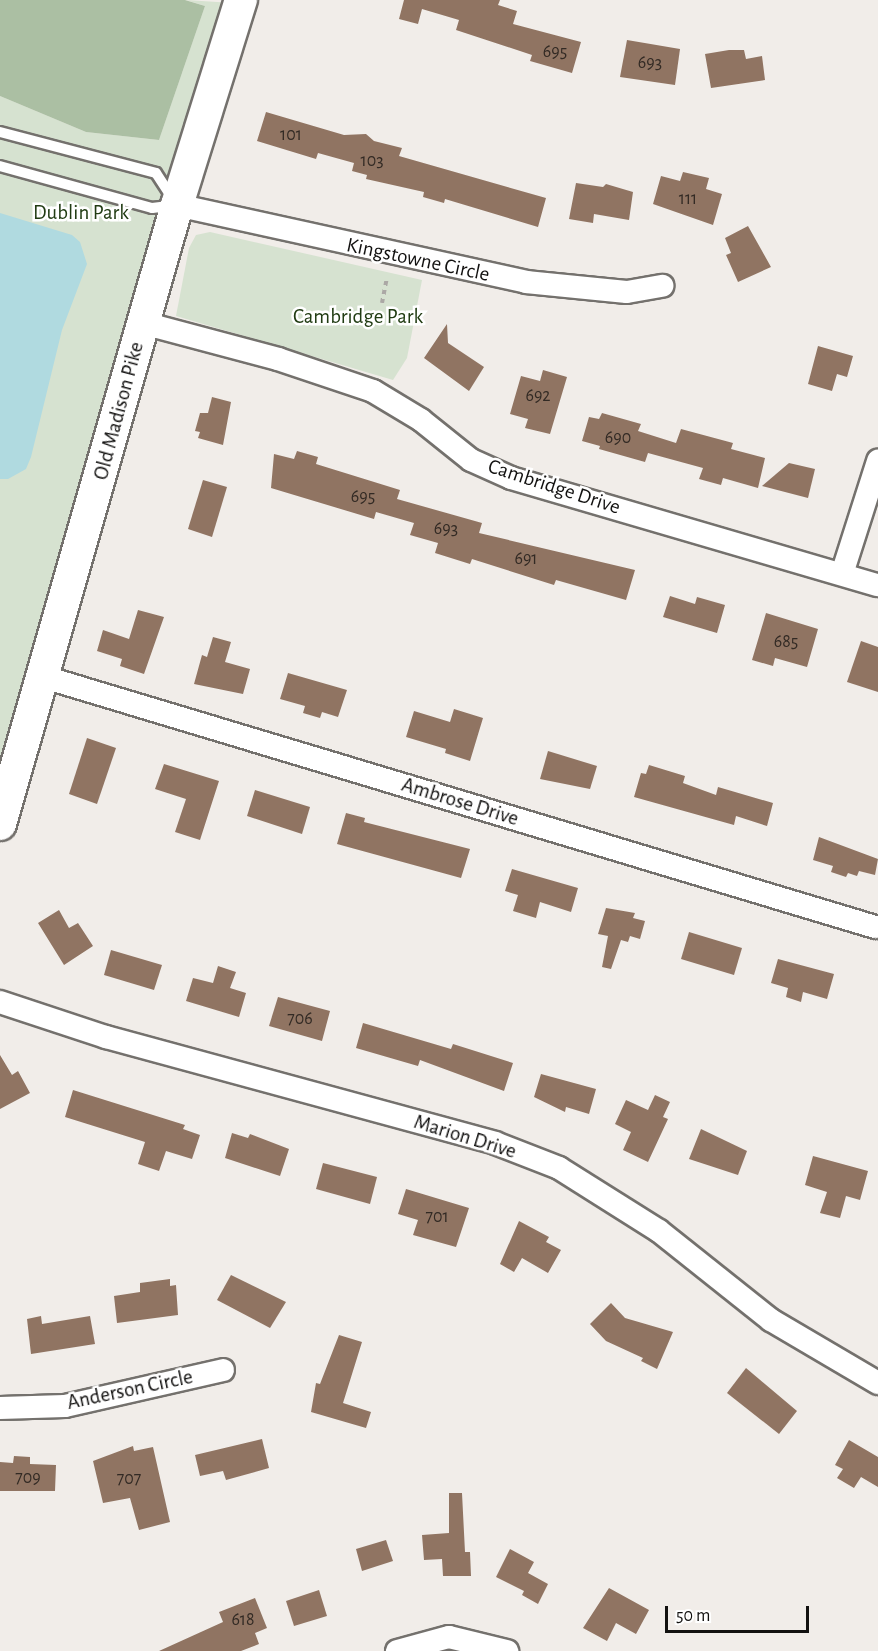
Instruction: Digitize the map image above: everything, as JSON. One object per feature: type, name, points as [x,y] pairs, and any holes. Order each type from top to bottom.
[{"type":"main road","name":"Old Madison Pike","points":[[0,824],[44,677],[177,205],[241,0]]},
{"type":"street","name":"Kingstowne Circle","points":[[177,205],[526,282],[627,292],[662,286]]},
{"type":"street","name":"Cambridge Drive","points":[[143,323],[278,359],[373,391],[421,420],[471,460],[511,477],[878,585]]},
{"type":"street","points":[[842,574],[878,461]]},
{"type":"street","name":"Ambrose Drive","points":[[44,677],[875,927]]},
{"type":"street","name":"Marion Drive","points":[[0,1002],[106,1037],[495,1143],[559,1168],[659,1231],[771,1320],[878,1383]]},
{"type":"street","name":"Anderson Circle","points":[[0,1408],[65,1406],[223,1370]]},
{"type":"street","points":[[397,1651],[449,1638],[507,1651]]},
{"type":"lane","points":[[0,132],[156,173],[177,205],[152,208],[0,166]]},
{"type":"path","points":[[382,303],[387,278]]},
{"type":"green space","points":[[0,0],[185,0],[205,6],[159,140],[86,132],[0,96]]},
{"type":"green space","name":"Dublin Park","points":[[186,0],[233,3],[0,786],[0,96],[86,132],[159,140],[205,6]]},
{"type":"green space","name":"Cambridge Park","points":[[210,232],[422,280],[407,358],[393,380],[176,316],[189,248],[196,235]]},
{"type":"water","points":[[0,213],[72,235],[80,242],[87,264],[62,330],[31,457],[26,469],[8,479],[0,479]]},
{"type":"building","points":[[404,0],[500,0],[498,5],[517,11],[513,24],[581,42],[572,73],[530,61],[532,55],[456,30],[459,20],[422,9],[418,24],[399,19]]},
{"type":"building","points":[[627,40],[680,49],[675,85],[620,77]]},
{"type":"building","points":[[744,50],[746,59],[762,56],[765,80],[711,88],[705,54]]},
{"type":"building","points":[[266,112],[344,135],[366,134],[374,141],[402,148],[399,156],[546,198],[538,227],[445,199],[444,203],[423,197],[424,192],[366,179],[367,175],[352,171],[354,163],[318,153],[316,159],[257,141]]},
{"type":"building","points":[[683,172],[709,178],[706,189],[722,194],[713,225],[653,204],[661,176],[680,181]]},
{"type":"building","points":[[576,183],[603,187],[606,184],[633,192],[629,220],[594,214],[593,223],[569,219]]},
{"type":"building","points":[[748,226],[771,267],[738,282],[726,255],[731,253],[725,238]]},
{"type":"building","points":[[447,324],[448,343],[484,367],[469,391],[424,358]]},
{"type":"building","points":[[818,346],[853,356],[847,377],[837,374],[832,391],[808,384]]},
{"type":"building","points":[[543,370],[567,377],[550,434],[525,428],[528,419],[510,414],[521,376],[540,381]]},
{"type":"building","points":[[212,397],[231,402],[223,445],[198,438],[200,432],[195,431],[200,413],[208,413]]},
{"type":"building","points":[[602,413],[641,424],[638,431],[676,443],[681,429],[733,443],[731,449],[765,458],[758,488],[723,478],[721,485],[699,479],[703,468],[648,453],[645,462],[599,449],[600,446],[582,441],[589,417],[599,419]]},
{"type":"building","points":[[297,451],[318,457],[316,464],[400,490],[397,499],[482,523],[479,533],[635,570],[626,600],[556,580],[554,585],[472,559],[470,564],[435,553],[438,543],[410,535],[414,523],[376,512],[374,519],[271,488],[274,454],[294,459]]},
{"type":"building","points":[[789,463],[815,469],[808,498],[762,486]]},
{"type":"building","points":[[203,480],[227,487],[212,537],[188,529]]},
{"type":"building","points":[[670,596],[695,604],[697,597],[725,605],[717,633],[663,617]]},
{"type":"building","points":[[138,610],[164,617],[144,674],[120,666],[122,659],[97,651],[103,630],[129,639]]},
{"type":"building","points":[[766,613],[818,629],[807,667],[775,658],[773,666],[752,660]]},
{"type":"building","points":[[213,637],[231,642],[225,662],[250,669],[243,694],[194,684],[202,655],[207,657]]},
{"type":"building","points":[[861,641],[878,647],[878,692],[847,682]]},
{"type":"building","points":[[288,673],[347,690],[338,717],[322,712],[320,718],[303,713],[305,706],[280,699]]},
{"type":"building","points":[[454,709],[483,718],[470,761],[445,753],[446,749],[406,737],[414,711],[450,722]]},
{"type":"building","points":[[87,738],[116,748],[97,804],[69,794]]},
{"type":"building","points":[[548,751],[597,766],[590,789],[540,779]]},
{"type":"building","points":[[164,764],[219,781],[200,840],[175,832],[186,799],[155,789]]},
{"type":"building","points":[[649,765],[685,776],[683,783],[716,795],[718,787],[773,803],[767,826],[736,816],[734,825],[634,797],[641,773],[646,774]]},
{"type":"building","points":[[255,790],[310,807],[302,834],[247,816]]},
{"type":"building","points":[[346,813],[365,818],[364,822],[470,849],[461,878],[337,844]]},
{"type":"building","points":[[819,837],[878,859],[875,875],[859,871],[857,876],[848,873],[846,877],[831,872],[833,866],[813,860]]},
{"type":"building","points":[[512,869],[578,888],[571,912],[540,902],[536,918],[513,911],[518,895],[505,891]]},
{"type":"building","points":[[606,908],[635,913],[633,918],[645,921],[640,939],[630,936],[628,942],[621,940],[611,969],[602,967],[608,936],[598,934]]},
{"type":"building","points":[[59,910],[69,928],[78,923],[93,946],[64,965],[38,923]]},
{"type":"building","points":[[689,932],[742,948],[734,975],[681,959]]},
{"type":"building","points":[[111,950],[162,965],[154,990],[104,975]]},
{"type":"building","points":[[778,959],[834,974],[827,999],[803,992],[801,1002],[786,997],[788,988],[771,983]]},
{"type":"building","points":[[218,966],[236,972],[230,988],[246,993],[239,1017],[186,1001],[193,978],[213,983]]},
{"type":"building","points":[[278,997],[330,1011],[322,1041],[269,1026]]},
{"type":"building","points":[[363,1023],[451,1049],[453,1044],[513,1063],[504,1091],[420,1060],[418,1066],[356,1048]]},
{"type":"building","points":[[0,1055],[12,1075],[18,1071],[30,1093],[0,1109]]},
{"type":"building","points":[[541,1074],[596,1089],[589,1114],[566,1107],[565,1112],[534,1097]]},
{"type":"building","points":[[73,1090],[185,1125],[183,1129],[200,1135],[192,1159],[166,1151],[159,1171],[138,1164],[145,1142],[65,1117]]},
{"type":"building","points":[[655,1095],[670,1102],[663,1117],[668,1119],[648,1162],[623,1150],[631,1132],[615,1124],[626,1100],[648,1110]]},
{"type":"building","points":[[701,1129],[747,1151],[738,1175],[689,1159]]},
{"type":"building","points":[[232,1133],[248,1138],[250,1134],[289,1149],[280,1176],[225,1158]]},
{"type":"building","points":[[813,1156],[868,1171],[860,1200],[846,1196],[840,1218],[820,1213],[827,1192],[805,1185]]},
{"type":"building","points":[[323,1163],[377,1177],[370,1204],[316,1189]]},
{"type":"building","points":[[406,1189],[469,1208],[456,1247],[413,1235],[418,1220],[398,1214]]},
{"type":"building","points":[[519,1221],[549,1237],[546,1242],[561,1250],[548,1273],[522,1258],[514,1272],[500,1264]]},
{"type":"building","points":[[231,1275],[286,1302],[270,1328],[217,1300]]},
{"type":"building","points":[[170,1279],[170,1286],[176,1285],[178,1315],[117,1323],[114,1296],[140,1292],[140,1283]]},
{"type":"building","points":[[611,1303],[625,1318],[673,1332],[657,1369],[641,1361],[643,1358],[606,1341],[590,1324]]},
{"type":"building","points":[[41,1316],[42,1324],[90,1316],[95,1344],[31,1354],[27,1319]]},
{"type":"building","points":[[339,1335],[362,1342],[343,1403],[371,1412],[366,1428],[311,1412],[316,1383],[320,1384]]},
{"type":"building","points":[[746,1368],[797,1411],[779,1434],[727,1393]]},
{"type":"building","points":[[262,1439],[269,1468],[226,1480],[223,1471],[200,1476],[195,1455]]},
{"type":"building","points":[[849,1440],[878,1457],[878,1487],[861,1477],[854,1488],[837,1478],[843,1469],[835,1465]]},
{"type":"building","points":[[133,1446],[134,1451],[153,1447],[170,1522],[139,1530],[130,1498],[103,1503],[93,1461]]},
{"type":"building","points":[[14,1456],[30,1457],[30,1464],[56,1465],[55,1491],[0,1491],[0,1462],[13,1463]]},
{"type":"building","points":[[449,1493],[462,1493],[465,1552],[470,1552],[471,1576],[443,1576],[442,1559],[424,1560],[422,1535],[449,1533]]},
{"type":"building","points":[[386,1540],[393,1561],[362,1571],[356,1549]]},
{"type":"building","points":[[510,1549],[534,1562],[528,1573],[548,1584],[538,1604],[522,1595],[524,1591],[496,1577]]},
{"type":"building","points":[[609,1588],[649,1610],[636,1634],[616,1623],[607,1641],[583,1628]]},
{"type":"building","points":[[319,1590],[327,1616],[294,1626],[286,1601]]},
{"type":"building","points":[[255,1598],[267,1628],[255,1633],[259,1644],[241,1651],[159,1651],[223,1622],[219,1612]]}]
